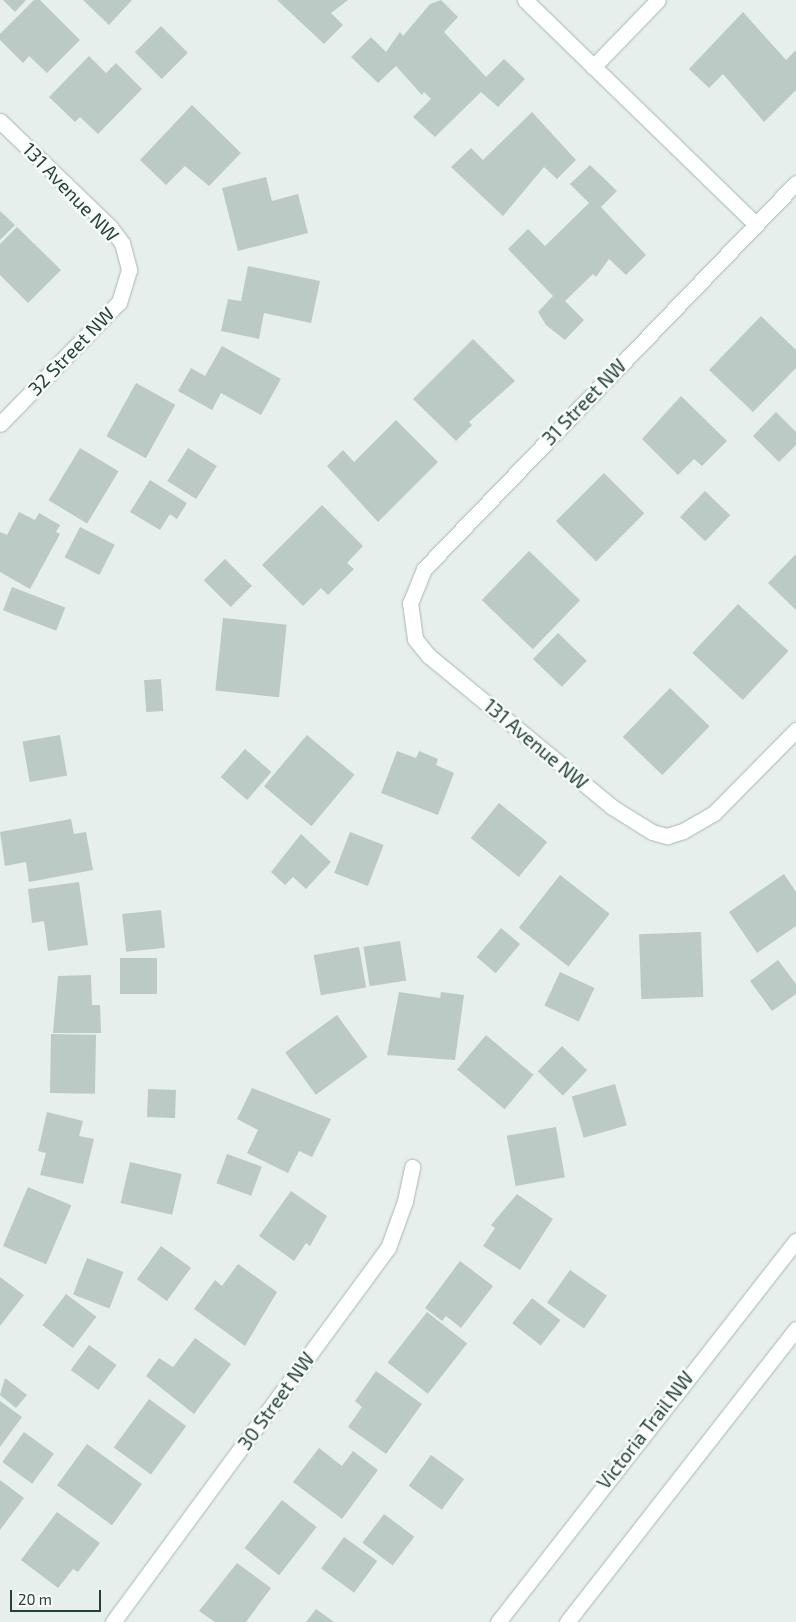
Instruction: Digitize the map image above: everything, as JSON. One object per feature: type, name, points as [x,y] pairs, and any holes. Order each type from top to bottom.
[{"type":"street","points":[[525,0],[756,225]]},
{"type":"street","points":[[593,66],[658,0]]},
{"type":"street","name":"131 Avenue NW","points":[[0,121],[110,226],[122,243],[129,270]]},
{"type":"street","name":"31 Street NW","points":[[415,639],[410,603],[424,569],[796,183]]},
{"type":"street","name":"32 Street NW","points":[[0,424],[119,302],[129,270]]},
{"type":"street","name":"131 Avenue NW","points":[[415,639],[429,656],[612,807],[635,824],[667,836],[714,813],[796,730]]},
{"type":"street","name":"30 Street NW","points":[[113,1622],[388,1248],[405,1201],[412,1167]]},
{"type":"street","name":"Victoria Trail NW","points":[[498,1622],[796,1241]]},
{"type":"street","points":[[567,1622],[796,1329]]},
{"type":"building","points":[[3,0],[26,0],[15,12]]},
{"type":"building","points":[[34,0],[40,0],[80,40],[47,73],[29,56],[23,63],[0,40],[0,34]]},
{"type":"building","points":[[83,0],[132,0],[109,25]]},
{"type":"building","points":[[277,0],[348,0],[331,13],[343,25],[324,44]]},
{"type":"building","points":[[441,0],[458,17],[444,32],[486,77],[504,59],[525,79],[498,107],[481,92],[435,137],[413,117],[431,99],[424,92],[422,95],[396,66],[378,83],[351,57],[371,37],[386,52],[400,32],[403,36],[430,4]]},
{"type":"building","points":[[743,12],[786,60],[796,50],[796,90],[764,122],[723,74],[709,88],[689,69]]},
{"type":"building","points":[[161,26],[188,53],[162,79],[135,52]]},
{"type":"building","points":[[89,56],[106,73],[116,63],[142,89],[98,134],[80,117],[75,122],[49,97]]},
{"type":"building","points":[[192,105],[241,153],[209,186],[185,166],[166,185],[140,160]]},
{"type":"building","points":[[532,112],[576,160],[557,179],[544,167],[503,216],[451,167],[471,148],[483,160]]},
{"type":"building","points":[[590,165],[617,191],[601,207],[646,255],[626,275],[609,259],[596,277],[593,274],[565,301],[584,320],[565,340],[546,325],[538,312],[553,296],[508,249],[528,229],[545,246],[589,203],[570,184]]},
{"type":"building","points":[[266,177],[272,201],[298,194],[308,233],[238,251],[222,188]]},
{"type":"building","points":[[0,211],[15,225],[0,240]]},
{"type":"building","points":[[17,227],[61,270],[28,303],[0,275],[0,244]]},
{"type":"building","points":[[248,266],[320,281],[311,323],[264,313],[259,339],[221,331],[228,299],[241,301]]},
{"type":"building","points":[[761,316],[796,350],[796,368],[753,412],[709,370]]},
{"type":"building","points":[[473,339],[515,381],[469,422],[472,425],[456,441],[413,399]]},
{"type":"building","points":[[222,346],[281,379],[261,415],[221,393],[212,410],[178,391],[191,368],[205,376]]},
{"type":"building","points":[[136,383],[175,405],[146,458],[106,436]]},
{"type":"building","points":[[681,396],[727,441],[702,466],[694,459],[678,475],[642,439]]},
{"type":"building","points":[[776,412],[796,432],[796,445],[779,462],[753,436]]},
{"type":"building","points":[[396,420],[438,462],[378,522],[327,466],[343,450],[354,462]]},
{"type":"building","points":[[80,448],[119,471],[87,523],[49,500]]},
{"type":"building","points":[[188,448],[217,466],[196,499],[167,481]]},
{"type":"building","points":[[604,473],[644,513],[596,561],[556,521]]},
{"type":"building","points":[[150,480],[187,503],[177,519],[170,514],[160,530],[130,512]]},
{"type":"building","points":[[705,491],[730,515],[705,541],[680,517]]},
{"type":"building","points":[[322,505],[363,546],[347,563],[354,569],[328,595],[321,588],[303,606],[262,565]]},
{"type":"building","points":[[19,512],[35,520],[39,513],[60,525],[56,532],[60,534],[30,589],[0,572],[0,532],[7,535]]},
{"type":"building","points":[[80,527],[115,545],[99,575],[65,557]]},
{"type":"building","points":[[529,551],[580,600],[533,649],[482,600]]},
{"type":"building","points":[[796,554],[796,610],[768,583]]},
{"type":"building","points":[[225,559],[252,586],[231,607],[204,580]]},
{"type":"building","points":[[12,587],[65,607],[56,631],[3,610]]},
{"type":"building","points":[[738,604],[788,651],[743,700],[692,653]]},
{"type":"building","points":[[223,618],[287,625],[279,697],[215,691]]},
{"type":"building","points":[[558,633],[587,661],[562,687],[533,659]]},
{"type":"building","points":[[161,679],[163,711],[146,712],[144,680]]},
{"type":"building","points":[[670,688],[710,726],[662,775],[623,737]]},
{"type":"building","points":[[60,735],[67,775],[30,782],[23,742]]},
{"type":"building","points":[[307,735],[354,775],[311,826],[264,786]]},
{"type":"building","points":[[245,749],[271,772],[247,800],[221,777]]},
{"type":"building","points":[[397,751],[416,758],[419,751],[438,759],[436,765],[454,773],[438,815],[381,793]]},
{"type":"building","points":[[499,803],[547,842],[519,877],[471,838]]},
{"type":"building","points":[[71,819],[74,834],[86,832],[93,870],[29,882],[26,862],[5,866],[0,832]]},
{"type":"building","points":[[350,832],[384,845],[368,886],[334,873]]},
{"type":"building","points":[[301,834],[331,862],[306,889],[293,877],[285,885],[271,872]]},
{"type":"building","points":[[784,874],[796,892],[796,926],[757,953],[729,912]]},
{"type":"building","points":[[560,875],[610,914],[568,967],[519,928]]},
{"type":"building","points":[[79,882],[88,945],[48,951],[44,921],[32,923],[28,889]]},
{"type":"building","points":[[161,910],[165,948],[126,952],[122,914]]},
{"type":"building","points":[[501,928],[520,944],[496,973],[477,957]]},
{"type":"building","points":[[701,932],[703,997],[641,999],[639,934]]},
{"type":"building","points":[[400,941],[406,981],[370,986],[363,947]]},
{"type":"building","points":[[359,947],[366,987],[321,995],[314,955]]},
{"type":"building","points":[[120,958],[157,958],[157,994],[120,994]]},
{"type":"building","points":[[778,960],[796,984],[796,994],[772,1011],[750,981]]},
{"type":"building","points":[[560,972],[594,988],[579,1022],[544,1006]]},
{"type":"building","points":[[91,975],[92,1005],[100,1005],[101,1033],[53,1033],[58,976]]},
{"type":"building","points":[[399,992],[440,998],[441,992],[464,995],[455,1060],[387,1055]]},
{"type":"building","points":[[337,1015],[368,1057],[316,1095],[285,1053]]},
{"type":"building","points":[[51,1034],[96,1035],[95,1094],[50,1093]]},
{"type":"building","points":[[486,1035],[533,1075],[505,1109],[457,1069]]},
{"type":"building","points":[[562,1046],[587,1070],[563,1095],[538,1071]]},
{"type":"building","points":[[615,1084],[627,1125],[584,1138],[572,1096]]},
{"type":"building","points":[[252,1088],[331,1119],[312,1157],[299,1151],[288,1173],[247,1153],[258,1130],[237,1119]]},
{"type":"building","points":[[148,1089],[176,1090],[175,1118],[147,1117]]},
{"type":"building","points":[[47,1112],[83,1121],[79,1136],[94,1139],[83,1184],[40,1175],[46,1153],[38,1151]]},
{"type":"building","points":[[556,1127],[565,1177],[516,1186],[507,1136]]},
{"type":"building","points":[[227,1154],[262,1167],[251,1196],[216,1183]]},
{"type":"building","points":[[130,1162],[182,1174],[172,1215],[121,1203]]},
{"type":"building","points":[[28,1187],[71,1205],[46,1264],[3,1246]]},
{"type":"building","points":[[291,1191],[327,1216],[310,1246],[306,1243],[294,1261],[259,1236]]},
{"type":"building","points":[[517,1194],[553,1219],[520,1270],[483,1246],[495,1228],[491,1225]]},
{"type":"building","points":[[161,1246],[191,1268],[167,1301],[137,1279]]},
{"type":"building","points":[[87,1258],[123,1272],[109,1308],[73,1294]]},
{"type":"building","points":[[460,1261],[493,1286],[461,1328],[446,1316],[442,1321],[425,1308]]},
{"type":"building","points":[[238,1264],[277,1292],[245,1346],[194,1309],[215,1280],[222,1286]]},
{"type":"building","points":[[570,1270],[607,1296],[584,1329],[547,1303]]},
{"type":"building","points":[[0,1277],[24,1295],[0,1326]]},
{"type":"building","points":[[66,1294],[96,1317],[73,1348],[43,1325]]},
{"type":"building","points":[[532,1298],[560,1320],[541,1345],[512,1323]]},
{"type":"building","points":[[427,1312],[467,1343],[428,1394],[388,1362]]},
{"type":"building","points":[[195,1338],[231,1364],[194,1414],[146,1376],[159,1358],[173,1367]]},
{"type":"building","points":[[89,1345],[117,1365],[98,1390],[71,1370]]},
{"type":"building","points":[[376,1371],[422,1404],[386,1454],[348,1427],[362,1407],[355,1401]]},
{"type":"building","points":[[5,1378],[27,1395],[16,1408],[0,1395]]},
{"type":"building","points":[[149,1399],[186,1426],[151,1475],[114,1448]]},
{"type":"building","points":[[0,1401],[22,1417],[0,1447]]},
{"type":"building","points":[[24,1432],[54,1454],[32,1484],[2,1462]]},
{"type":"building","points":[[87,1444],[142,1484],[112,1525],[57,1485]]},
{"type":"building","points":[[319,1448],[342,1466],[353,1451],[378,1470],[342,1519],[293,1482]]},
{"type":"building","points":[[431,1455],[464,1479],[442,1510],[409,1486]]},
{"type":"building","points":[[0,1480],[24,1498],[0,1530]]},
{"type":"building","points":[[282,1500],[317,1527],[279,1575],[244,1548]]},
{"type":"building","points":[[57,1512],[100,1543],[78,1572],[73,1569],[58,1588],[21,1560]]},
{"type":"building","points":[[384,1514],[414,1537],[393,1566],[362,1543]]},
{"type":"building","points":[[344,1537],[377,1561],[354,1593],[321,1569]]},
{"type":"building","points":[[237,1563],[271,1588],[246,1622],[215,1622],[199,1611]]},
{"type":"building","points":[[316,1609],[334,1622],[306,1622]]}]
